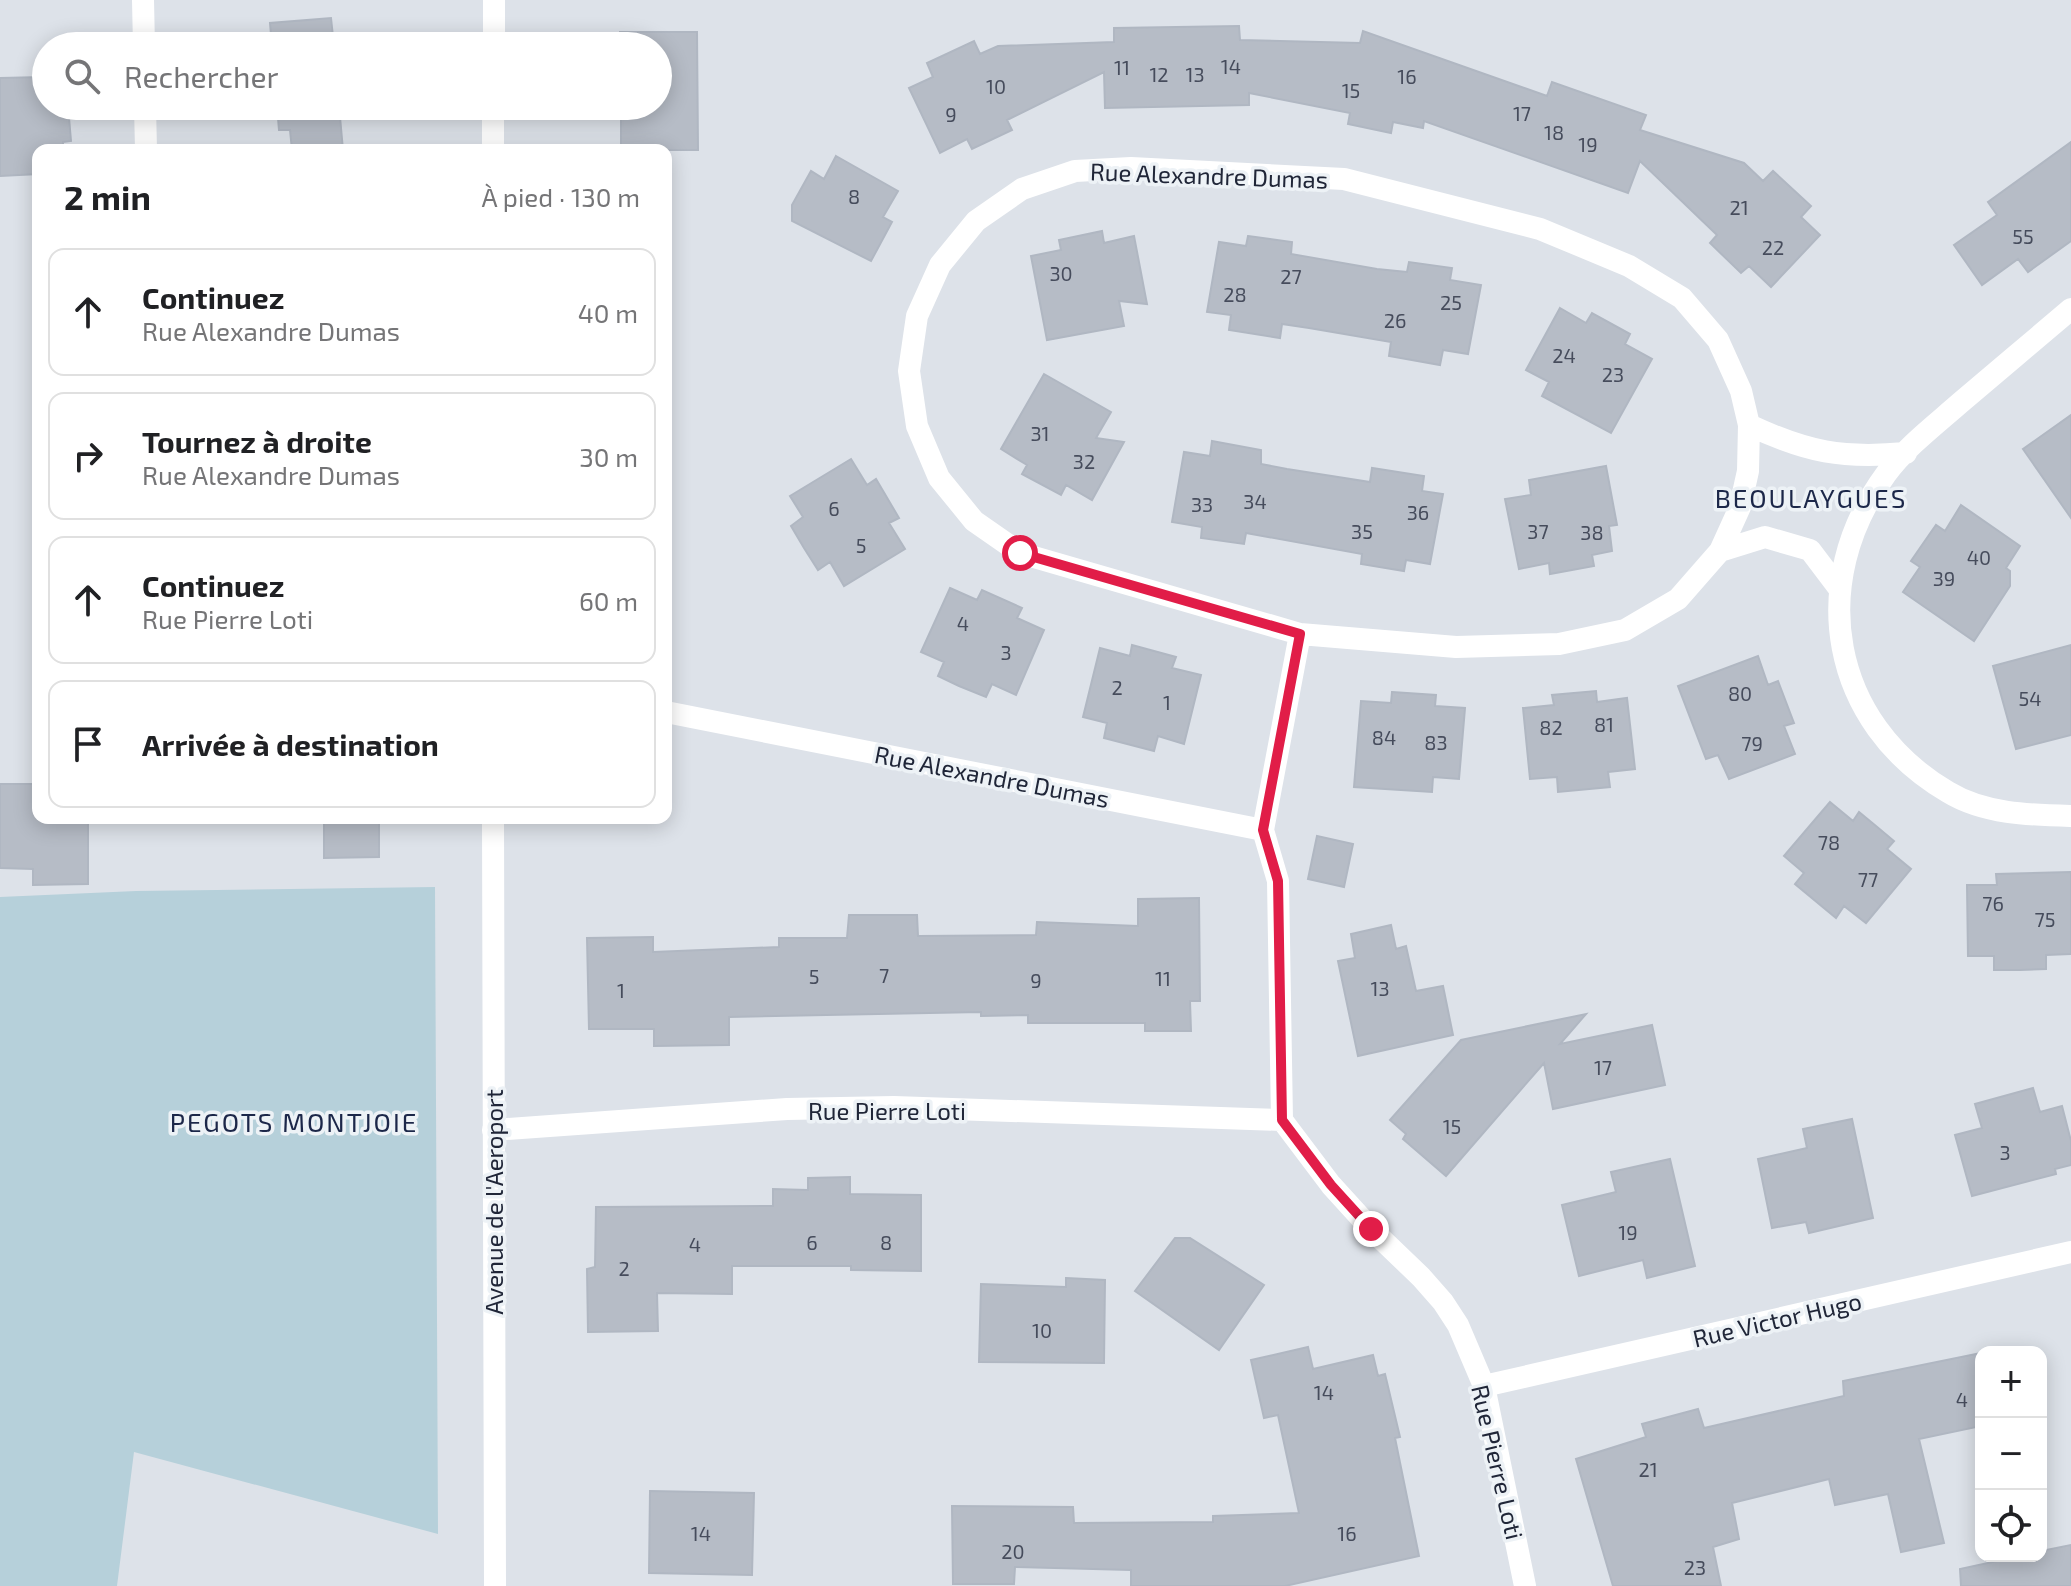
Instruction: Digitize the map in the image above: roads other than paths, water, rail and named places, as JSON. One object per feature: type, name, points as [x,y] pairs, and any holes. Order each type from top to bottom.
[{"type":"street","points":[[143,0],[144,32]]},
{"type":"street","points":[[494,0],[494,32]]},
{"type":"street","points":[[145,120],[146,144]]},
{"type":"street","points":[[493,120],[493,144]]},
{"type":"street","name":"Rue Alexandre Dumas","points":[[1131,168],[1344,179],[1540,229],[1629,266],[1682,298],[1718,340],[1741,391],[1749,425],[1748,471],[1740,507],[1720,551],[1678,599],[1625,630],[1559,644],[1456,647],[1300,634],[1020,553],[974,521],[939,478],[917,426],[909,371],[917,316],[940,265],[976,221],[1022,189],[1075,171],[1131,168]]},
{"type":"street","points":[[2071,309],[1931,428],[1887,473],[1854,527],[1838,587],[1841,649],[1862,707],[1899,757],[1949,794],[2008,814],[2071,816]]},
{"type":"street","points":[[1749,425],[1786,442],[1825,453],[1866,457],[1906,453]]},
{"type":"street","points":[[1720,551],[1765,537],[1810,550],[1838,587]]},
{"type":"street","points":[[1282,1120],[1278,881],[1263,830],[1300,634]]},
{"type":"street","name":"Rue Alexandre Dumas","points":[[672,713],[1263,830]]},
{"type":"street","name":"Avenue de l'Aeroport","points":[[493,824],[495,1586]]},
{"type":"street","name":"Rue Pierre Loti","points":[[493,1130],[787,1109],[894,1107],[1282,1120],[1331,1185],[1443,1302],[1458,1325],[1484,1386],[1525,1586]]},
{"type":"street","name":"Rue Victor Hugo","points":[[1484,1386],[2071,1252]]},
{"type":"district","name":"BEOULAYGUES","points":[[1811,497]]},
{"type":"district","name":"PEGOTS MONTJOIE","points":[[294,1121]]}]
